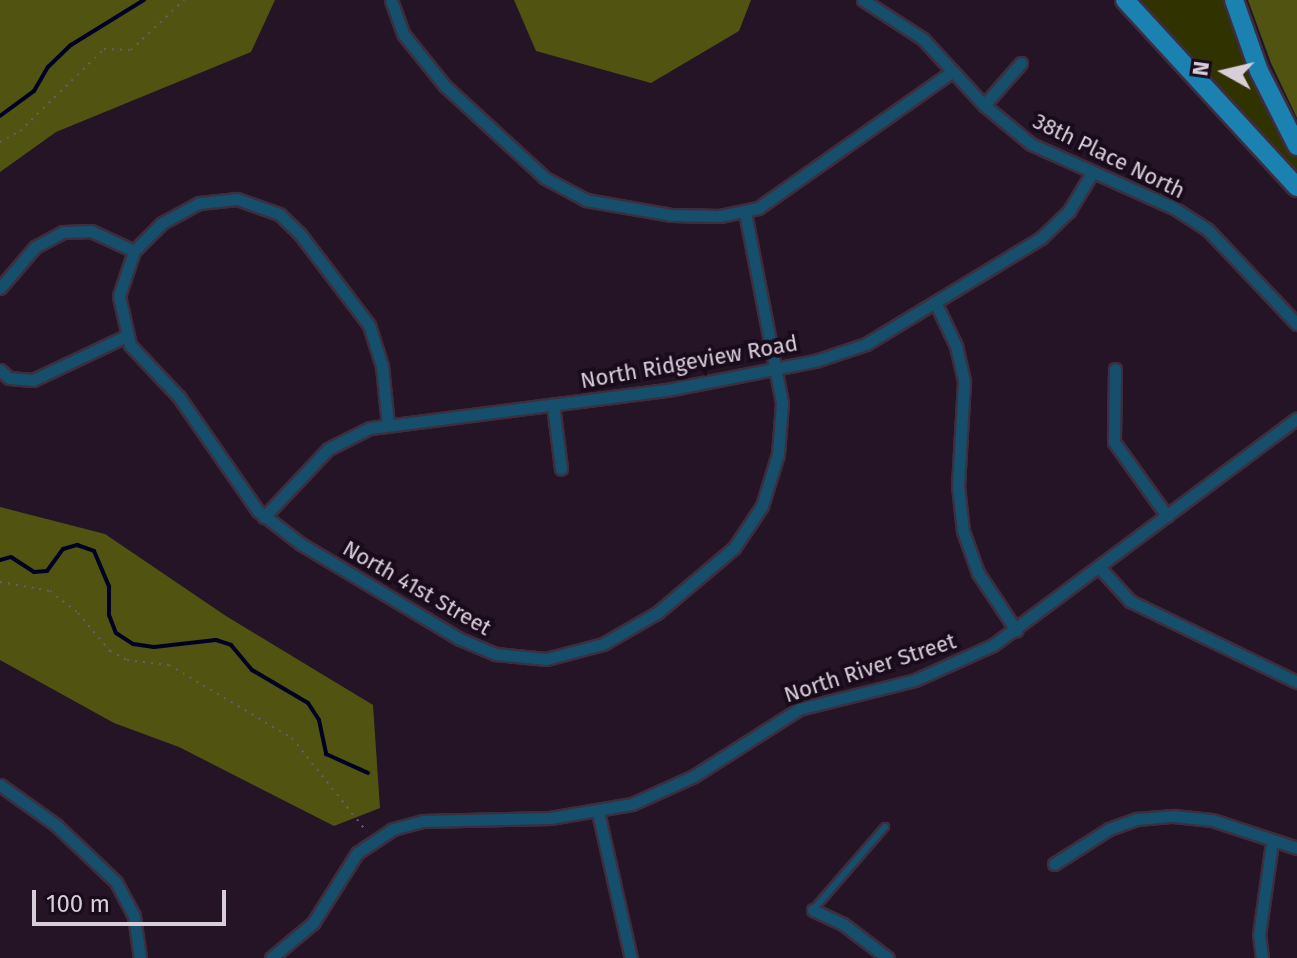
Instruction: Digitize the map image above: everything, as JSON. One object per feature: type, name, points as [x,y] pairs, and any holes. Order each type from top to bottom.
[{"type":"main road","points":[[1125,0],[1297,187]]},
{"type":"main road","points":[[1234,0],[1259,71],[1297,146]]},
{"type":"street","points":[[391,0],[404,35],[445,86],[556,186],[586,200],[671,215],[745,213],[782,195],[953,71]]},
{"type":"street","name":"38th Place North","points":[[863,0],[913,31],[984,105],[1031,144],[1174,208],[1208,230],[1297,324]]},
{"type":"street","points":[[984,105],[1021,63]]},
{"type":"street","name":"North Ridgeview Road","points":[[264,517],[328,449],[359,432],[388,425],[553,405],[778,368],[866,344],[936,304],[1052,229],[1092,173]]},
{"type":"street","points":[[264,517],[179,397],[140,360],[126,336],[119,296],[134,251],[162,223],[199,203],[237,199],[279,214],[300,234],[369,325],[382,366],[388,425]]},
{"type":"street","name":"North 41st Street","points":[[264,517],[460,639],[521,659],[574,654],[624,635],[674,601],[724,556],[755,518],[775,468],[782,416],[778,368],[745,213]]},
{"type":"street","points":[[0,288],[35,247],[63,232],[91,231],[134,251]]},
{"type":"street","points":[[936,304],[956,346],[964,382],[958,486],[963,531],[978,573],[1016,630]]},
{"type":"street","points":[[0,370],[9,378],[33,380],[126,336]]},
{"type":"street","points":[[1115,369],[1114,442],[1167,516]]},
{"type":"street","points":[[553,405],[561,468]]},
{"type":"street","name":"North River Street","points":[[271,958],[313,923],[350,862],[373,840],[422,821],[598,812],[678,785],[799,709],[932,673],[1016,630],[1297,418]]},
{"type":"street","points":[[1099,567],[1130,601],[1297,681]]},
{"type":"street","points":[[0,785],[56,825],[116,882],[134,916],[140,958]]},
{"type":"street","points":[[598,812],[631,958]]},
{"type":"street","points":[[1054,864],[1109,829],[1137,819],[1212,820],[1272,843],[1297,848]]},
{"type":"street","points":[[1262,958],[1259,935],[1272,843]]},
{"type":"street","points":[[813,910],[843,924],[888,958]]},
{"type":"lane","points":[[813,910],[885,827]]},
{"type":"path","points":[[0,142],[20,131],[104,49],[131,50],[184,0]]},
{"type":"path","points":[[0,582],[62,598],[110,651],[127,660],[169,665],[292,738],[373,840]]},
{"type":"shaded area","points":[[0,0],[275,0],[251,52],[56,132],[0,172]]},
{"type":"shaded area","points":[[514,0],[751,0],[739,31],[651,83],[536,51]]},
{"type":"shaded area","points":[[1139,0],[1226,0],[1237,38],[1272,115],[1297,155],[1297,176]]},
{"type":"shaded area","points":[[1248,0],[1297,0],[1297,118],[1271,63]]},
{"type":"shaded area","points":[[0,507],[105,534],[226,616],[373,705],[380,808],[334,826],[179,747],[114,723],[0,660]]},
{"type":"waterway","points":[[0,116],[34,91],[48,67],[71,45],[144,0]]},
{"type":"waterway","points":[[0,560],[11,557],[34,572],[47,571],[63,549],[77,545],[94,551],[109,587],[109,615],[116,633],[133,644],[154,647],[216,640],[231,645],[252,670],[308,703],[319,720],[326,754],[368,773]]}]
